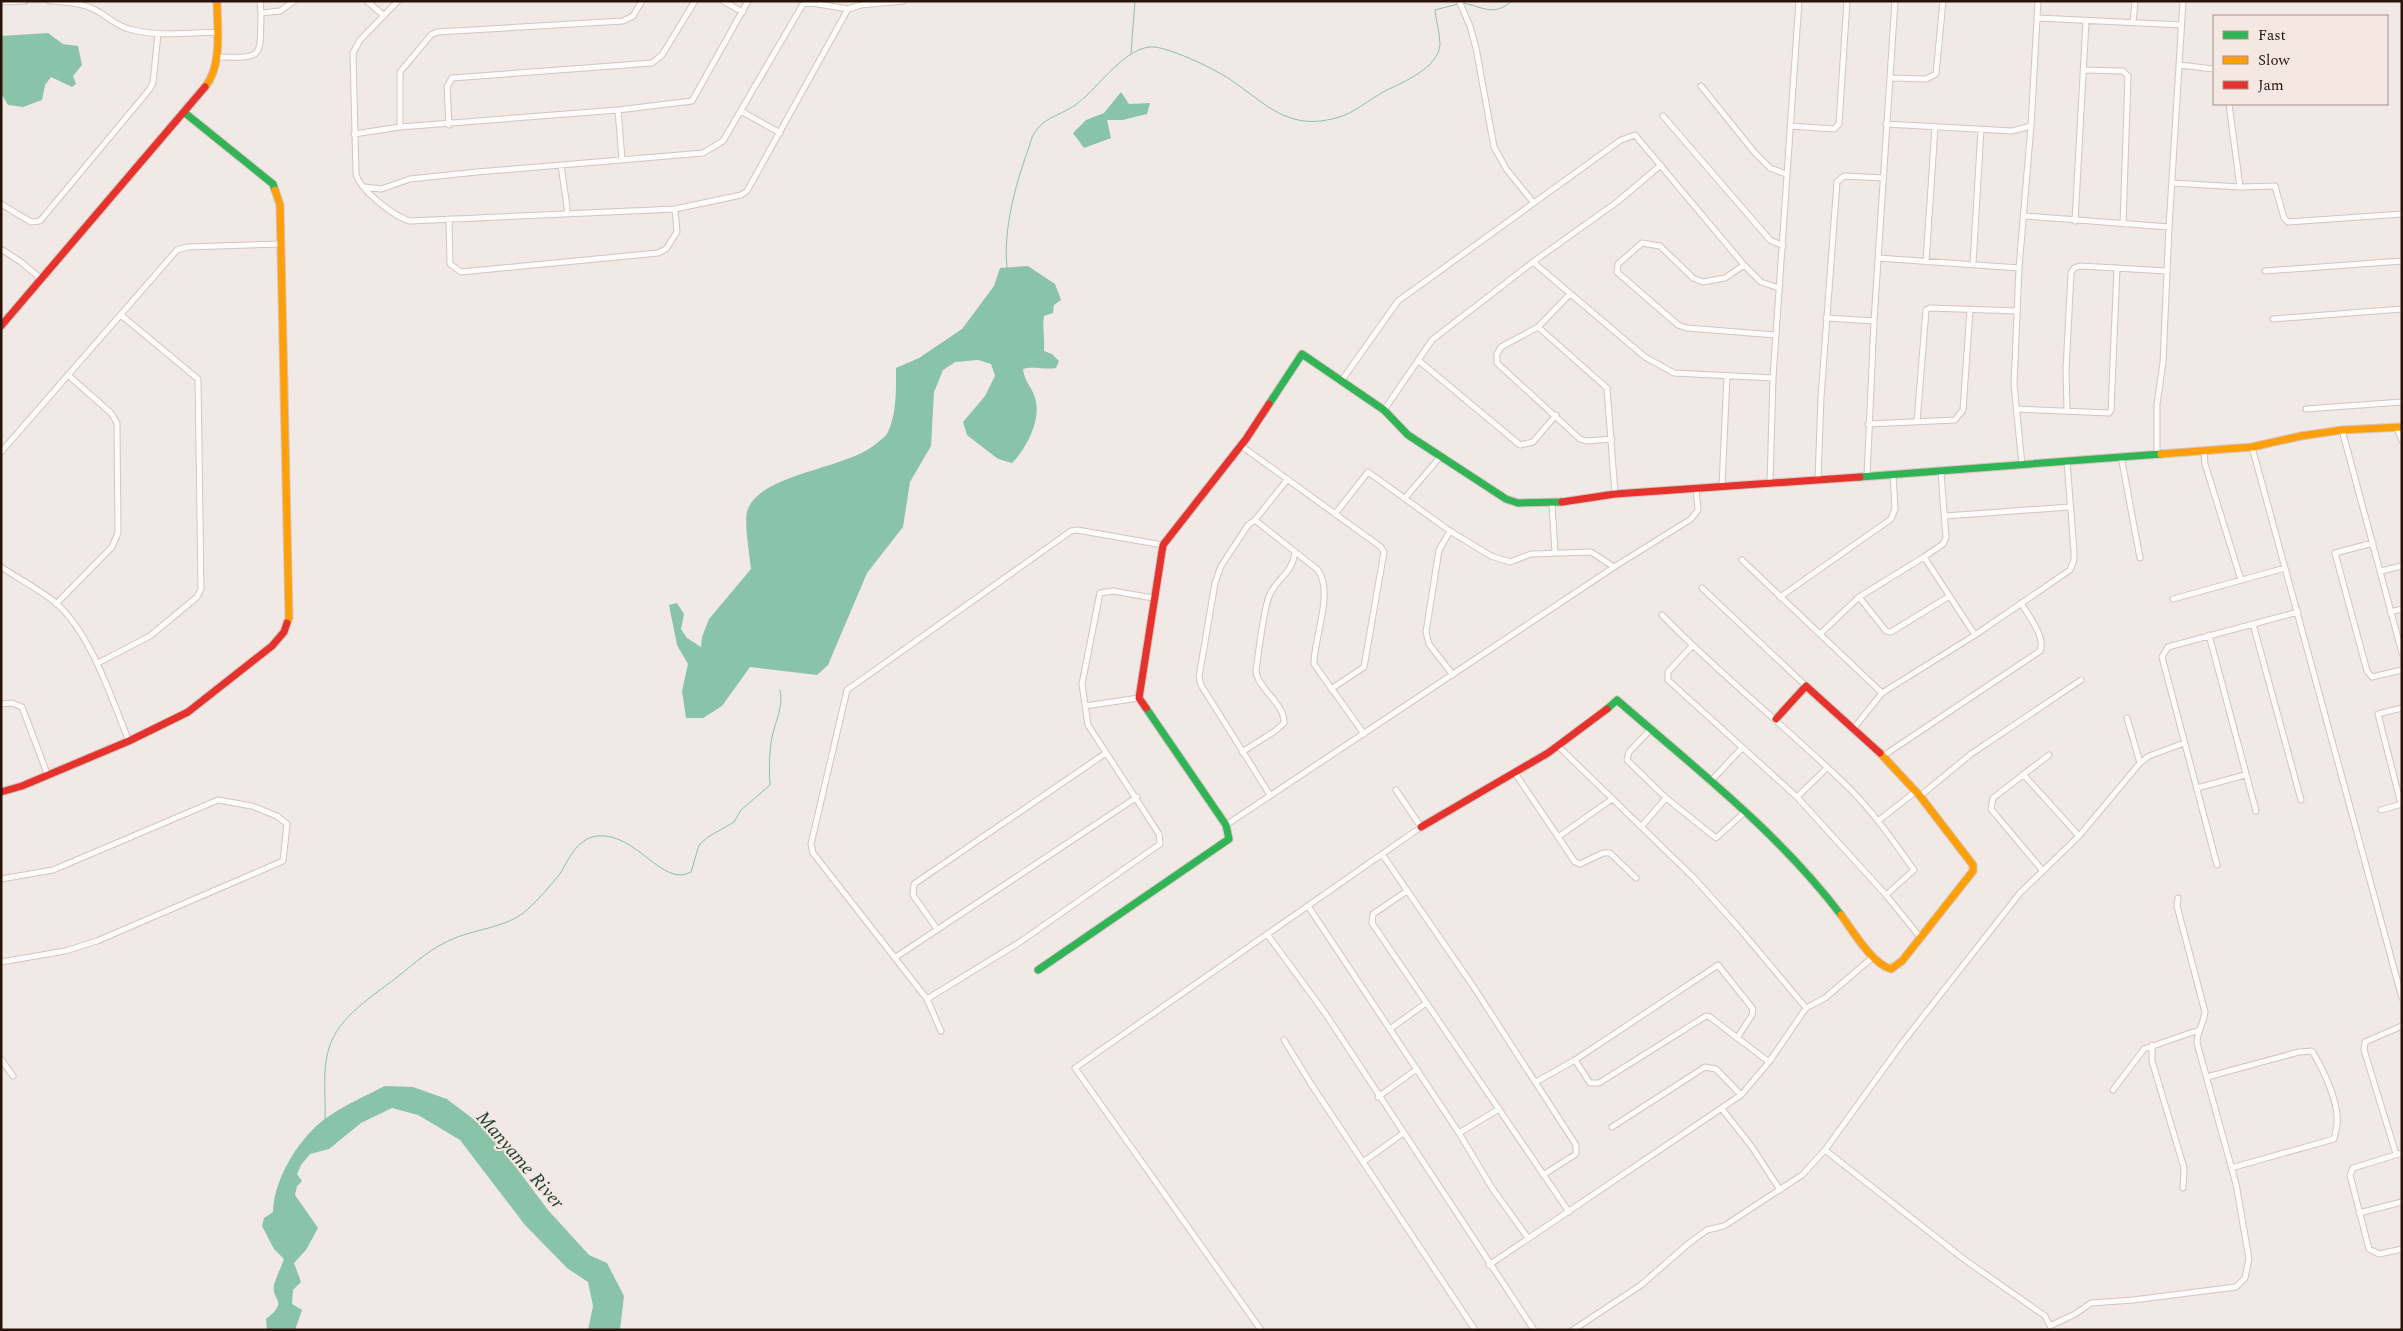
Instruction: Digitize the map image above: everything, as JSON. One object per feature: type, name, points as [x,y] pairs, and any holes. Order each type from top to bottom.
[{"type":"street","points":[[1,2],[25,1]]},
{"type":"street","points":[[50,1],[81,4],[98,11],[114,23],[128,29],[158,34],[218,32]]},
{"type":"street","points":[[1,326],[40,278],[57,262],[185,113],[210,81],[215,73],[217,57],[217,1]]},
{"type":"street","points":[[217,57],[250,58],[256,55],[260,47],[260,1]]},
{"type":"street","points":[[261,13],[280,11],[294,1]]},
{"type":"street","points":[[368,1],[383,16]]},
{"type":"street","points":[[398,1],[360,40],[353,52],[356,178],[393,214],[410,221],[675,209],[726,200],[747,191],[848,10]]},
{"type":"street","points":[[400,127],[400,72],[431,35],[437,32],[623,21],[633,16],[642,1]]},
{"type":"street","points":[[449,125],[447,87],[452,78],[652,63],[662,55],[695,1]]},
{"type":"street","points":[[723,1],[743,12]]},
{"type":"street","points":[[354,134],[400,127],[449,125],[618,110],[692,101],[748,1]]},
{"type":"street","points":[[365,187],[382,189],[410,179],[703,153],[711,150],[723,141],[803,4],[812,2],[848,10],[860,5],[903,1]]},
{"type":"street","points":[[1459,1],[1469,24],[1476,48],[1494,147],[1507,170],[1532,202]]},
{"type":"street","points":[[1770,483],[1775,335],[1783,246],[1798,1]]},
{"type":"street","points":[[1790,126],[1834,129],[1839,124],[1847,1]]},
{"type":"street","points":[[1867,476],[1874,321],[1895,1]]},
{"type":"street","points":[[1890,78],[1926,79],[1936,74],[1943,1]]},
{"type":"street","points":[[2022,465],[2014,384],[2019,268],[2025,216],[2038,1]]},
{"type":"street","points":[[2133,23],[2135,1]]},
{"type":"street","points":[[2156,453],[2156,404],[2163,362],[2183,1]]},
{"type":"street","points":[[2038,18],[2181,25]]},
{"type":"street","points":[[2076,221],[2086,21]]},
{"type":"street","points":[[1,204],[32,222],[40,221],[149,90],[153,83],[158,34]]},
{"type":"street","points":[[2178,65],[2213,69]]},
{"type":"street","points":[[2084,70],[2123,71],[2128,76],[2122,224]]},
{"type":"street","points":[[1701,86],[1755,153],[1770,168],[1786,174]]},
{"type":"street","points":[[2229,105],[2240,187]]},
{"type":"street","points":[[618,110],[622,159]]},
{"type":"street","points":[[741,111],[780,133]]},
{"type":"street","points":[[1,792],[48,776],[181,717],[199,705],[272,646],[284,632],[289,618],[280,205],[273,184],[185,113]]},
{"type":"street","points":[[1664,116],[1770,240],[1783,246]]},
{"type":"street","points":[[1886,124],[2012,131],[2031,126]]},
{"type":"street","points":[[1926,262],[1935,127]]},
{"type":"street","points":[[1973,264],[1980,129]]},
{"type":"street","points":[[1342,380],[1398,301],[1532,202],[1621,140],[1635,135],[1744,266],[1761,282],[1780,288]]},
{"type":"street","points":[[561,165],[568,214]]},
{"type":"street","points":[[1384,410],[1432,340],[1533,262],[1617,202],[1661,165]]},
{"type":"street","points":[[1818,479],[1826,318],[1837,182],[1844,176],[1883,178]]},
{"type":"street","points":[[2172,183],[2240,187],[2275,186],[2284,218],[2288,222],[2402,214]]},
{"type":"street","points":[[449,220],[450,264],[461,272],[658,253],[666,249],[677,232],[675,209]]},
{"type":"street","points":[[2025,216],[2169,227]]},
{"type":"street","points":[[1744,266],[1725,278],[1703,282],[1693,278],[1660,246],[1642,243],[1618,264],[1617,272],[1678,325],[1687,328],[1775,335]]},
{"type":"street","points":[[1,452],[177,250],[187,247],[281,244]]},
{"type":"street","points":[[1,250],[21,262],[40,278]]},
{"type":"street","points":[[1878,258],[2019,268]]},
{"type":"street","points":[[2265,271],[2402,261]]},
{"type":"street","points":[[1533,262],[1569,295],[1650,361],[1678,374],[1773,378]]},
{"type":"street","points":[[2066,411],[2071,274],[2074,268],[2080,266],[2167,271]]},
{"type":"street","points":[[2017,409],[2109,413],[2111,410],[2118,268]]},
{"type":"street","points":[[1569,295],[1538,327],[1501,347],[1497,354],[1497,363],[1583,441],[1612,438]]},
{"type":"street","points":[[1917,422],[1926,310],[1930,308],[2017,311]]},
{"type":"street","points":[[1868,424],[1955,420],[1963,410],[1970,309]]},
{"type":"street","points":[[2273,320],[2402,309]]},
{"type":"street","points":[[98,663],[150,636],[197,597],[201,590],[198,379],[121,315]]},
{"type":"street","points":[[1826,318],[1874,321]]},
{"type":"street","points":[[1538,327],[1605,384],[1609,398],[1615,494]]},
{"type":"street","points":[[1038,970],[1229,839],[1226,825],[1139,698],[1152,598],[1163,545],[1240,445],[1302,354],[1384,410],[1404,432],[1440,457],[1511,501],[1552,504],[1615,494],[1941,472],[2156,453],[2252,447],[2301,436],[2342,430],[2399,426],[2402,441]]},
{"type":"street","points":[[1418,360],[1520,445],[1529,445],[1533,442],[1556,416]]},
{"type":"street","points":[[56,604],[112,547],[118,533],[117,423],[111,413],[69,376]]},
{"type":"street","points":[[1722,486],[1727,376]]},
{"type":"street","points":[[2306,409],[2402,402]]},
{"type":"street","points":[[2342,430],[2402,653]]},
{"type":"street","points":[[1240,445],[1381,547],[1384,552],[1364,667],[1331,689]]},
{"type":"street","points":[[2252,447],[2402,998]]},
{"type":"street","points":[[2204,450],[2204,464],[2240,580]]},
{"type":"street","points":[[2121,456],[2140,558]]},
{"type":"street","points":[[1405,498],[1440,457]]},
{"type":"street","points":[[1854,728],[1882,694],[1975,635],[2072,566],[2074,551],[2067,462]]},
{"type":"street","points":[[1335,514],[1368,472],[1450,531],[1491,556],[1507,562],[1531,554],[1591,552],[1614,567]]},
{"type":"street","points":[[1821,633],[1859,597],[1943,544],[1946,532],[1946,516],[1941,472]]},
{"type":"street","points":[[1780,597],[1891,519],[1895,509],[1893,474]]},
{"type":"street","points":[[1270,795],[1200,684],[1199,677],[1216,578],[1248,525],[1255,520],[1287,480]]},
{"type":"street","points":[[1226,825],[1614,567],[1691,519],[1698,510],[1696,488]]},
{"type":"street","points":[[1552,504],[1554,552]]},
{"type":"street","points":[[1946,516],[2070,507]]},
{"type":"street","points":[[1255,520],[1318,570],[1325,583],[1314,664],[1364,734]]},
{"type":"street","points":[[941,1031],[927,1000],[896,957],[814,856],[812,848],[847,690],[1071,531],[1077,530],[1163,545]]},
{"type":"street","points":[[1450,531],[1439,550],[1426,632],[1429,644],[1453,675]]},
{"type":"street","points":[[2373,543],[2335,553],[2367,672],[2372,677],[2402,670]]},
{"type":"street","points":[[1242,752],[1275,732],[1284,723],[1282,714],[1258,678],[1256,670],[1268,598],[1275,586],[1292,566],[1295,552]]},
{"type":"street","points":[[1924,557],[1948,597],[1975,635]]},
{"type":"street","points":[[1742,560],[1821,633],[1882,694]]},
{"type":"street","points":[[2381,571],[2402,566]]},
{"type":"street","points":[[1,567],[56,604],[67,615],[98,663],[129,741]]},
{"type":"street","points":[[2173,599],[2285,568]]},
{"type":"street","points":[[1261,1330],[1075,1068],[1421,827],[1558,746],[1602,714],[1617,700],[1746,811],[1814,878],[1873,957],[1884,967],[1891,969],[1902,961],[1974,868],[1918,794],[1884,756],[1702,588]]},
{"type":"street","points":[[927,1000],[1020,942],[1160,844],[1159,834],[1137,797],[1088,725],[1082,684],[1100,593],[1113,591],[1152,598]]},
{"type":"street","points":[[1859,597],[1886,631],[1891,632],[1948,597]]},
{"type":"street","points":[[1884,756],[2040,651],[2042,646],[2036,629],[2021,603]]},
{"type":"street","points":[[2390,612],[2402,609]]},
{"type":"street","points":[[2217,865],[2162,657],[2168,647],[2298,612]]},
{"type":"street","points":[[1662,615],[1692,646],[1776,719],[1850,790],[1878,821],[1914,870],[1886,896]]},
{"type":"street","points":[[2253,624],[2301,800]]},
{"type":"street","points":[[2209,635],[2256,811]]},
{"type":"street","points":[[1692,646],[1668,672],[1668,680],[1741,749],[1797,797],[1886,896],[1920,937]]},
{"type":"street","points":[[1878,821],[1971,754],[2081,680]]},
{"type":"street","points":[[1776,719],[1806,686]]},
{"type":"street","points":[[1085,706],[1139,698]]},
{"type":"street","points":[[1,704],[12,703],[22,707],[48,776]]},
{"type":"street","points":[[2381,810],[2402,804],[2378,714],[2402,708]]},
{"type":"street","points":[[2127,718],[2140,763]]},
{"type":"street","points":[[1651,729],[1629,752],[1628,760],[1666,798],[1716,838],[1746,811]]},
{"type":"street","points":[[1573,1330],[1641,1285],[1707,1230],[1724,1226],[1802,1175],[1825,1150],[1909,1034],[2020,894],[2079,836],[2140,763],[2149,756],[2184,743]]},
{"type":"street","points":[[1558,746],[1694,878],[1806,1008]]},
{"type":"street","points":[[1710,782],[1741,749]]},
{"type":"street","points":[[937,929],[914,895],[914,884],[1106,753]]},
{"type":"street","points":[[2043,872],[1991,809],[1993,798],[2049,755]]},
{"type":"street","points":[[1797,797],[1827,768]]},
{"type":"street","points":[[1515,773],[1578,864],[1603,853],[1610,853],[1636,878]]},
{"type":"street","points":[[2024,774],[2079,836]]},
{"type":"street","points":[[2197,788],[2245,775]]},
{"type":"street","points":[[1396,790],[1421,827]]},
{"type":"street","points":[[896,957],[1137,797]]},
{"type":"street","points":[[1641,827],[1666,798]]},
{"type":"street","points":[[1558,837],[1612,799]]},
{"type":"street","points":[[1,879],[53,870],[218,800],[252,806],[277,816],[287,824],[283,861],[98,941],[65,951],[1,962]]},
{"type":"street","points":[[1382,854],[1536,1082],[1576,1145],[1576,1154],[1543,1175]]},
{"type":"street","points":[[1407,891],[1373,914],[1372,923],[1568,1212]]},
{"type":"street","points":[[1825,1150],[1951,1250],[2045,1316],[2050,1326],[2075,1314],[2090,1303],[2133,1300],[2236,1287],[2245,1278],[2249,1258],[2236,1184],[2197,1043],[2205,1012],[2177,906],[2178,898]]},
{"type":"street","points":[[1308,906],[1459,1134],[1492,1188],[1528,1238]]},
{"type":"street","points":[[1268,934],[1325,1014],[1402,1134],[1534,1330]]},
{"type":"street","points":[[1490,1265],[1741,1095],[1769,1062],[1806,1008],[1825,998],[1873,957]]},
{"type":"street","points":[[1536,1082],[1576,1060],[1718,966],[1753,1009],[1752,1015],[1737,1038]]},
{"type":"street","points":[[1390,1029],[1426,1003]]},
{"type":"street","points":[[1576,1060],[1590,1083],[1599,1083],[1706,1016],[1710,1017],[1769,1062]]},
{"type":"street","points":[[2402,1026],[2370,1038],[2365,1042],[2364,1050],[2399,1153],[2353,1168],[2350,1174],[2369,1249],[2379,1254],[2402,1249]]},
{"type":"street","points":[[2113,1090],[2141,1051],[2152,1045],[2199,1030]]},
{"type":"street","points":[[1284,1040],[1475,1330]]},
{"type":"street","points":[[2152,1045],[2152,1061],[2184,1168],[2183,1188]]},
{"type":"street","points":[[2207,1077],[2299,1052],[2312,1051],[2324,1070],[2330,1091],[2338,1122],[2334,1139],[2231,1168]]},
{"type":"street","points":[[1,1059],[13,1076]]},
{"type":"street","points":[[1612,1127],[1705,1067],[1716,1069],[1741,1095]]},
{"type":"street","points":[[1378,1097],[1417,1070]]},
{"type":"street","points":[[1459,1134],[1499,1109]]},
{"type":"street","points":[[1722,1109],[1752,1147],[1780,1190]]},
{"type":"street","points":[[1363,1162],[1402,1134]]},
{"type":"street","points":[[2359,1213],[2402,1202]]},
{"type":"shaded area","points":[[48,33],[63,44],[78,46],[82,65],[73,76],[76,84],[72,87],[51,77],[45,85],[42,100],[23,107],[8,105],[1,93],[1,36]]},
{"type":"shaded area","points":[[1121,92],[1129,104],[1150,103],[1147,114],[1123,120],[1107,120],[1111,138],[1084,148],[1073,133],[1086,120],[1104,113]]},
{"type":"shaded area","points":[[1028,266],[1055,284],[1061,300],[1054,305],[1053,313],[1044,316],[1043,325],[1044,351],[1052,354],[1059,361],[1056,368],[1023,369],[1037,406],[1031,433],[1017,457],[1012,463],[998,459],[967,435],[963,422],[985,396],[995,376],[991,364],[978,360],[955,362],[943,370],[934,392],[931,446],[910,482],[903,527],[867,573],[828,665],[817,675],[750,667],[722,706],[703,718],[686,718],[682,691],[688,664],[677,645],[669,605],[677,603],[684,614],[681,629],[687,638],[701,647],[702,637],[709,619],[751,569],[746,517],[754,499],[767,489],[785,480],[845,460],[863,452],[882,439],[888,432],[893,417],[896,368],[919,358],[962,329],[994,286],[1000,268]]},
{"type":"shaded area","points":[[385,1086],[413,1087],[447,1099],[489,1131],[548,1210],[589,1255],[607,1263],[624,1296],[620,1330],[588,1330],[593,1306],[588,1282],[567,1268],[525,1225],[460,1140],[418,1115],[392,1108],[361,1123],[329,1149],[310,1154],[301,1165],[297,1174],[302,1181],[297,1186],[295,1195],[318,1228],[306,1250],[294,1263],[301,1282],[293,1290],[292,1304],[302,1310],[295,1330],[267,1330],[266,1319],[277,1308],[278,1304],[274,1285],[284,1259],[274,1249],[262,1226],[264,1218],[273,1212],[277,1187],[282,1175],[303,1140],[321,1122],[344,1107]]},
{"type":"waterway","points":[[1131,53],[1135,1]]},
{"type":"waterway","points":[[1462,3],[1493,10],[1499,9],[1512,1]]},
{"type":"waterway","points":[[1007,268],[1006,253],[1011,208],[1034,134],[1044,122],[1078,103],[1114,68],[1134,52],[1144,48],[1155,47],[1173,52],[1231,80],[1279,113],[1305,121],[1319,121],[1349,113],[1385,91],[1410,79],[1427,67],[1438,53],[1440,44],[1435,10],[1458,4]]},
{"type":"waterway","points":[[325,1119],[327,1056],[334,1037],[348,1017],[424,955],[439,946],[455,938],[512,920],[520,915],[548,888],[559,875],[574,851],[584,841],[597,836],[611,837],[624,842],[670,873],[680,875],[691,872],[699,845],[708,837],[734,822],[741,810],[770,785],[770,749],[780,708],[780,690]]},
{"type":"traffic: fast","points":[[185,113],[273,184],[275,190]]},
{"type":"traffic: fast","points":[[1269,404],[1302,354],[1384,410],[1408,435],[1506,499],[1518,503],[1562,502]]},
{"type":"traffic: fast","points":[[1860,477],[2161,454]]},
{"type":"traffic: fast","points":[[1607,709],[1617,700],[1706,776],[1763,828],[1841,915]]},
{"type":"traffic: fast","points":[[1038,970],[1229,839],[1226,825],[1146,708]]},
{"type":"traffic: slow","points":[[205,87],[211,78],[217,57],[217,1]]},
{"type":"traffic: slow","points":[[275,190],[280,205],[289,618],[287,623]]},
{"type":"traffic: slow","points":[[2161,454],[2252,447],[2301,436],[2342,430],[2402,427]]},
{"type":"traffic: slow","points":[[1841,915],[1870,954],[1877,961],[1891,969],[1902,961],[1973,871],[1973,865],[1920,796],[1880,753]]},
{"type":"traffic: jam","points":[[1,326],[205,87]]},
{"type":"traffic: jam","points":[[1146,708],[1139,698],[1163,545],[1246,439],[1269,404]]},
{"type":"traffic: jam","points":[[1562,502],[1615,494],[1860,477]]},
{"type":"traffic: jam","points":[[1,792],[22,786],[129,741],[188,712],[272,646],[284,632],[287,623]]},
{"type":"traffic: jam","points":[[1776,719],[1806,686],[1880,753]]},
{"type":"traffic: jam","points":[[1421,827],[1548,753],[1607,709]]},
{"type":"water label","name":"Manyame River","points":[[521,1159]]}]
